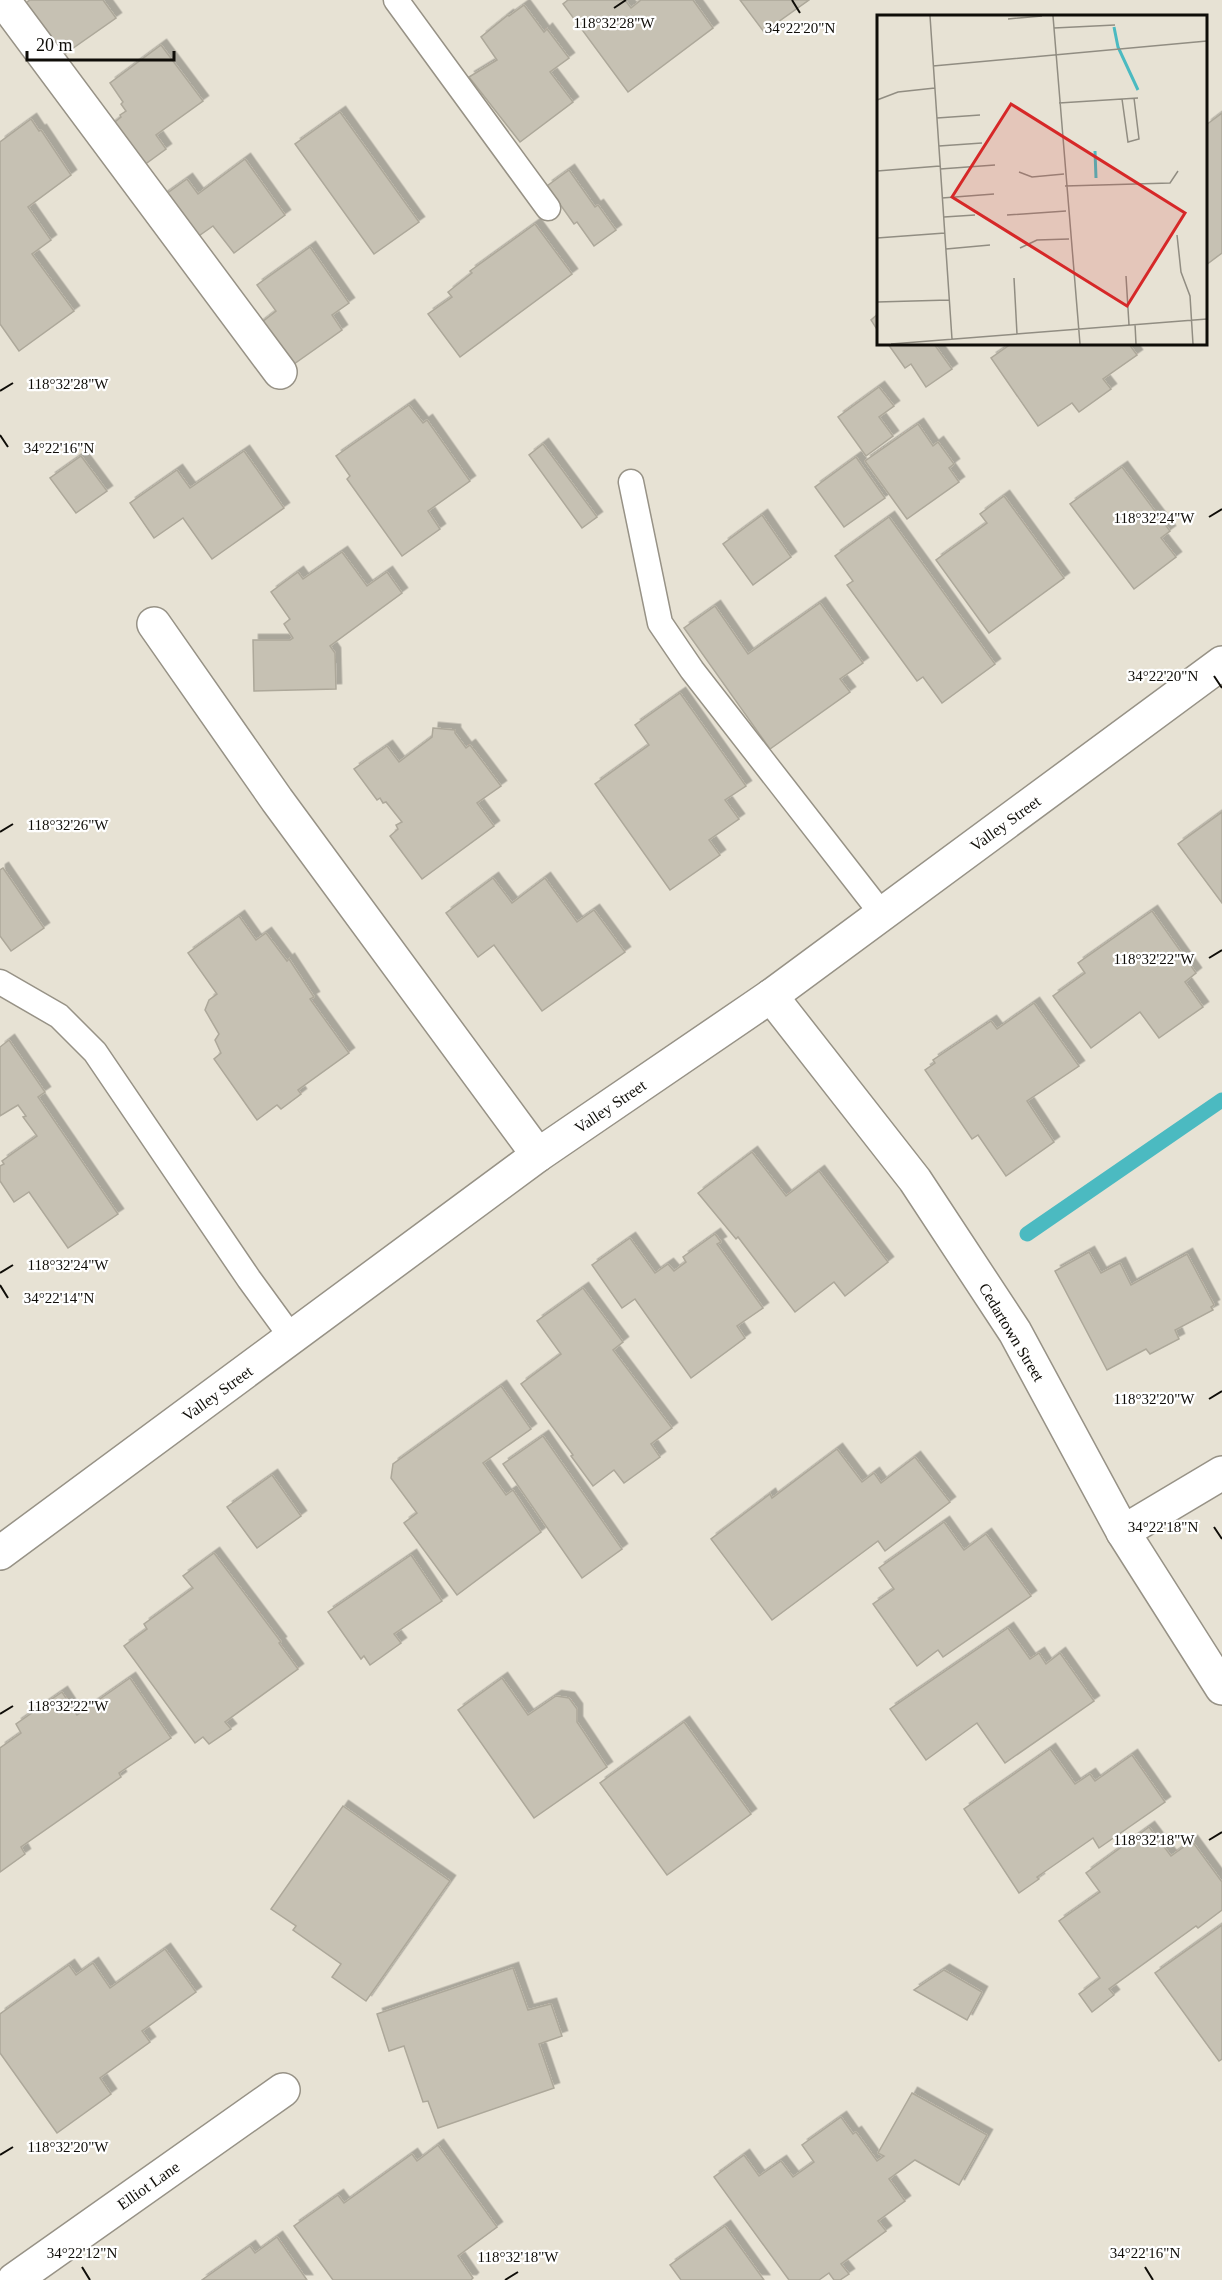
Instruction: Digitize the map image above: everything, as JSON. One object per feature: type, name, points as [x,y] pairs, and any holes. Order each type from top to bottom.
[{"type":"street","points":[[3,0],[280,372]]},
{"type":"street","points":[[154,624],[277,800],[538,1155]]},
{"type":"street","name":"Valley Street","points":[[0,1554],[538,1155],[771,996],[1222,663]]},
{"type":"street","name":"Cedartown Street","points":[[771,996],[915,1180],[1015,1332],[1123,1532],[1222,1688]]},
{"type":"street","points":[[1123,1532],[1222,1473]]},
{"type":"street","name":"Elliot Lane","points":[[14,2280],[283,2090]]},
{"type":"lane","points":[[396,0],[549,208]]},
{"type":"lane","points":[[631,482],[660,623],[692,670],[882,914]]},
{"type":"lane","points":[[0,982],[59,1016],[95,1052],[249,1279],[292,1338]]},
{"type":"building","points":[[30,0],[103,0],[116,18],[59,58],[23,5]]},
{"type":"building","points":[[568,0],[625,0],[631,8],[641,0],[693,0],[713,28],[628,92],[563,4]]},
{"type":"building","points":[[740,0],[809,0],[764,32]]},
{"type":"building","points":[[524,5],[544,32],[547,29],[569,58],[550,72],[573,102],[520,142],[469,77],[497,60],[481,37]]},
{"type":"building","points":[[161,45],[203,101],[156,135],[166,149],[140,168],[110,126],[126,111],[121,104],[123,102],[110,83]]},
{"type":"building","points":[[340,112],[419,222],[374,254],[295,144]]},
{"type":"building","points":[[1222,113],[1222,253],[1207,264],[1207,124]]},
{"type":"building","points":[[31,119],[71,175],[28,207],[51,240],[32,254],[74,311],[19,351],[0,324],[0,142]]},
{"type":"building","points":[[245,159],[285,215],[234,253],[213,226],[193,240],[162,197],[187,179],[198,194]]},
{"type":"building","points":[[569,170],[595,207],[598,205],[616,230],[594,246],[577,222],[574,224],[547,186]]},
{"type":"building","points":[[535,224],[572,274],[460,357],[428,314],[452,297],[448,292],[472,273],[470,271]]},
{"type":"building","points":[[310,247],[349,303],[332,315],[342,330],[287,369],[257,326],[276,311],[257,285]]},
{"type":"building","points":[[877,315],[877,329],[871,320]]},
{"type":"building","points":[[889,345],[935,345],[952,369],[926,387],[911,364],[905,368]]},
{"type":"building","points":[[1010,345],[1130,345],[1137,355],[1103,379],[1111,389],[1079,412],[1072,403],[1038,426],[991,358]]},
{"type":"building","points":[[879,387],[894,406],[879,417],[893,436],[866,456],[838,417]]},
{"type":"building","points":[[409,405],[423,423],[427,420],[470,481],[428,511],[440,529],[402,556],[347,479],[350,476],[336,456]]},
{"type":"building","points":[[918,424],[933,446],[938,442],[954,464],[949,468],[959,482],[907,519],[865,461]]},
{"type":"building","points":[[543,444],[597,517],[582,528],[529,455]]},
{"type":"building","points":[[244,451],[284,508],[212,559],[183,518],[154,538],[130,503],[177,470],[190,488]]},
{"type":"building","points":[[81,456],[107,491],[76,513],[50,478]]},
{"type":"building","points":[[856,457],[885,498],[844,527],[815,487]]},
{"type":"building","points":[[1122,467],[1170,531],[1161,538],[1176,557],[1134,589],[1070,504]]},
{"type":"building","points":[[1004,496],[1064,578],[989,633],[936,560],[987,523],[980,514]]},
{"type":"building","points":[[762,515],[791,557],[753,585],[723,544]]},
{"type":"building","points":[[889,517],[995,664],[942,703],[923,677],[917,681],[847,585],[853,581],[835,556]]},
{"type":"building","points":[[342,552],[367,586],[387,572],[402,593],[330,646],[335,653],[336,689],[254,691],[253,640],[290,640],[293,638],[284,624],[290,619],[271,592],[298,572],[303,579]]},
{"type":"building","points":[[820,603],[863,663],[840,679],[850,692],[770,749],[684,628],[715,606],[748,654]]},
{"type":"building","points":[[680,693],[746,786],[725,800],[739,819],[709,840],[720,855],[670,890],[595,784],[649,745],[635,725]]},
{"type":"building","points":[[433,728],[455,730],[466,748],[470,745],[501,786],[477,803],[494,826],[422,879],[390,836],[398,829],[396,825],[402,822],[386,802],[383,803],[380,798],[377,800],[354,769],[387,746],[399,762],[432,737]]},
{"type":"building","points":[[1222,812],[1222,903],[1178,844]]},
{"type":"building","points":[[3,868],[44,928],[11,951],[0,936],[0,870]]},
{"type":"building","points":[[493,878],[512,903],[545,878],[577,922],[594,910],[625,952],[542,1011],[494,945],[478,957],[446,913]]},
{"type":"building","points":[[1152,911],[1196,973],[1185,982],[1203,1007],[1159,1038],[1140,1012],[1091,1048],[1053,996],[1085,973],[1078,963]]},
{"type":"building","points":[[239,916],[256,940],[266,933],[287,961],[289,959],[314,997],[310,999],[349,1053],[298,1090],[301,1094],[281,1109],[277,1105],[257,1120],[214,1059],[221,1053],[215,1040],[219,1034],[205,1010],[209,1000],[217,994],[188,953]]},
{"type":"building","points":[[1034,1003],[1079,1066],[1027,1101],[1054,1142],[1006,1176],[978,1135],[972,1139],[925,1070],[935,1063],[933,1060],[991,1021],[997,1029]]},
{"type":"building","points":[[9,1040],[45,1092],[38,1097],[118,1214],[68,1248],[29,1192],[14,1202],[0,1181],[0,1166],[4,1164],[2,1161],[37,1136],[23,1117],[26,1116],[18,1105],[0,1116],[0,1047]]},
{"type":"building","points":[[752,1152],[786,1196],[819,1171],[888,1262],[845,1296],[834,1282],[795,1312],[738,1237],[736,1239],[698,1193]]},
{"type":"building","points":[[715,1234],[721,1242],[717,1244],[763,1308],[737,1326],[745,1338],[691,1378],[635,1299],[622,1308],[592,1265],[630,1238],[655,1273],[668,1264],[674,1271],[686,1262],[683,1257]]},
{"type":"building","points":[[1089,1252],[1101,1273],[1120,1263],[1131,1285],[1187,1254],[1214,1305],[1211,1307],[1213,1310],[1175,1330],[1179,1339],[1150,1354],[1146,1349],[1107,1370],[1055,1271]]},
{"type":"building","points":[[583,1288],[623,1342],[613,1350],[672,1428],[651,1444],[660,1457],[624,1483],[614,1470],[593,1486],[521,1384],[561,1354],[537,1321]]},
{"type":"building","points":[[501,1386],[531,1429],[483,1463],[506,1495],[513,1490],[541,1532],[457,1595],[404,1523],[417,1513],[391,1478],[393,1464]]},
{"type":"building","points":[[543,1436],[622,1549],[582,1578],[503,1464]]},
{"type":"building","points":[[837,1449],[862,1482],[874,1473],[881,1483],[915,1457],[950,1502],[885,1551],[878,1541],[772,1620],[711,1539],[770,1494],[772,1498]]},
{"type":"building","points":[[272,1475],[301,1516],[257,1548],[227,1507]]},
{"type":"building","points":[[944,1522],[964,1550],[986,1534],[1031,1596],[943,1657],[938,1650],[917,1666],[873,1604],[894,1589],[879,1568]]},
{"type":"building","points":[[214,1553],[281,1642],[279,1643],[298,1669],[225,1722],[231,1729],[209,1744],[203,1737],[195,1743],[124,1646],[147,1629],[144,1624],[193,1588],[183,1576]]},
{"type":"building","points":[[411,1555],[442,1601],[394,1634],[401,1643],[370,1665],[364,1656],[361,1659],[328,1612]]},
{"type":"building","points":[[1008,1628],[1030,1659],[1039,1653],[1046,1664],[1060,1653],[1094,1701],[1005,1763],[977,1723],[926,1760],[890,1709]]},
{"type":"building","points":[[130,1678],[171,1738],[119,1773],[121,1777],[21,1847],[25,1854],[0,1872],[0,1748],[21,1733],[16,1724],[62,1692],[77,1715]]},
{"type":"building","points":[[502,1678],[528,1715],[556,1696],[569,1698],[577,1709],[577,1722],[607,1767],[534,1818],[458,1710]]},
{"type":"building","points":[[684,1722],[751,1814],[667,1875],[600,1783]]},
{"type":"building","points":[[1050,1749],[1075,1784],[1090,1774],[1095,1781],[1132,1755],[1165,1802],[1099,1848],[1093,1838],[1037,1877],[1039,1879],[1019,1893],[964,1809]]},
{"type":"building","points":[[343,1806],[450,1881],[366,2001],[332,1977],[341,1964],[293,1930],[296,1926],[271,1909]]},
{"type":"building","points":[[1149,1827],[1171,1856],[1192,1841],[1222,1882],[1222,1910],[1109,1989],[1114,1995],[1092,2012],[1079,1994],[1100,1978],[1059,1921],[1100,1892],[1086,1873]]},
{"type":"building","points":[[1222,1925],[1222,2059],[1219,2061],[1155,1973]]},
{"type":"building","points":[[165,1949],[196,1992],[142,2031],[150,2042],[100,2078],[111,2094],[57,2133],[0,2053],[0,2014],[69,1965],[76,1975],[93,1963],[110,1988]]},
{"type":"building","points":[[513,1968],[528,2010],[551,2004],[562,2036],[539,2044],[554,2088],[438,2128],[428,2101],[423,2102],[404,2046],[389,2051],[377,2014]]},
{"type":"building","points":[[944,1970],[982,1992],[967,2020],[914,1990]]},
{"type":"building","points":[[912,2093],[987,2135],[959,2185],[915,2160],[889,2179],[905,2201],[878,2221],[886,2231],[841,2264],[849,2274],[840,2280],[834,2280],[829,2273],[819,2280],[789,2280],[714,2177],[744,2155],[759,2176],[781,2161],[793,2177],[814,2162],[802,2145],[841,2117],[853,2134],[856,2132],[877,2161],[884,2156],[878,2153]]},
{"type":"building","points":[[438,2145],[497,2227],[458,2256],[473,2278],[471,2280],[333,2280],[294,2226],[338,2195],[344,2203],[412,2154],[417,2161]]},
{"type":"building","points":[[725,2226],[764,2280],[681,2280],[670,2265]]},
{"type":"building","points":[[277,2237],[307,2280],[202,2280],[250,2246],[255,2253]]},
{"type":"waterway","points":[[1027,1234],[1222,1100]]}]
